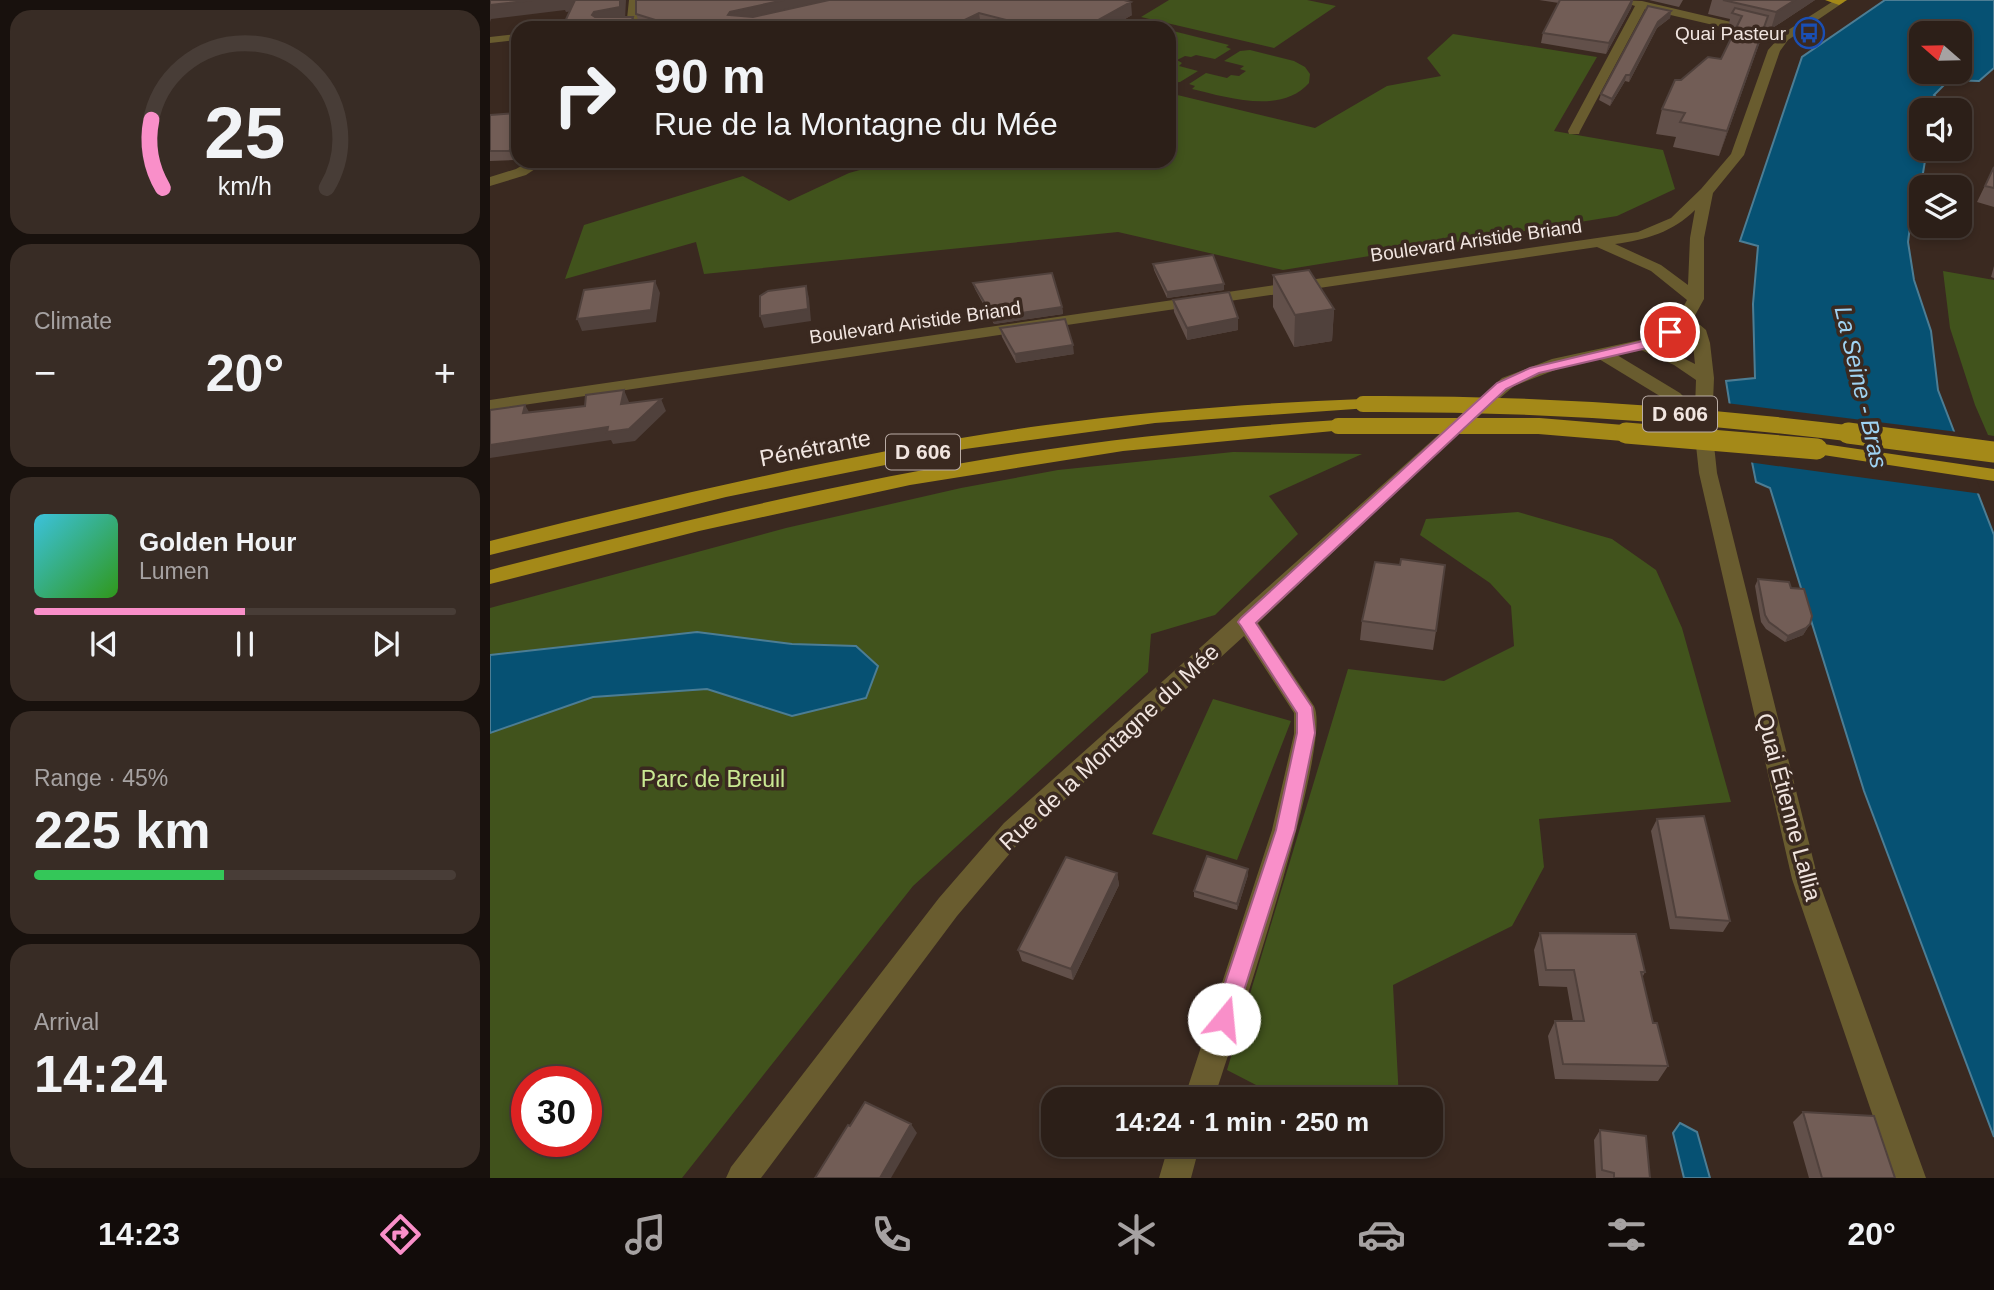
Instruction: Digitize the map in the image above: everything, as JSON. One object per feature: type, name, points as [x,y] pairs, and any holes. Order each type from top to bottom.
[{"type":"main road","name":"Pénétrante","points":[[490,548],[807,474],[1037,433],[1205,413],[1422,403],[1604,409],[1730,418],[1994,452]]},
{"type":"main road","name":"D 606","points":[[490,577],[739,514],[1007,461],[1140,442],[1261,429],[1338,426],[1539,426],[1817,449],[1994,475]]},
{"type":"street","points":[[632,21],[634,0]]},
{"type":"street","points":[[1622,0],[1784,38]]},
{"type":"street","points":[[1706,192],[1737,155],[1774,50],[1784,38],[1837,1]]},
{"type":"street","points":[[1574,131],[1642,5]]},
{"type":"street","points":[[490,40],[511,38]]},
{"type":"street","points":[[490,182],[528,168]]},
{"type":"street","name":"Boulevard Aristide Briand","points":[[490,405],[1602,244],[1642,236],[1676,221],[1706,192]]},
{"type":"street","name":"Rue de la Montagne du Mée","points":[[742,1178],[948,907],[1013,831],[1246,622],[1501,386],[1558,363],[1643,345],[1670,332],[1684,320],[1696,299],[1697,238],[1706,192]]},
{"type":"street","points":[[1602,244],[1656,268],[1696,299]]},
{"type":"street","name":"Quai Étienne Lallia","points":[[1684,320],[1700,334],[1705,378],[1703,426],[1708,473],[1805,879],[1910,1178]]},
{"type":"street","points":[[1643,345],[1680,360],[1705,378]]},
{"type":"street","points":[[1604,355],[1674,397],[1703,426]]},
{"type":"street","points":[[1203,1087],[1285,830],[1306,733],[1306,712],[1246,622]]},
{"type":"street","points":[[1175,1178],[1181,1157]]},
{"type":"green space","points":[[1169,0],[1307,0],[1336,6],[1274,48],[1176,25],[1176,21],[1141,17]]},
{"type":"green space","points":[[1176,32],[1229,45],[1226,47],[1231,49],[1215,59],[1196,55],[1177,60],[1182,63],[1179,66],[1198,71],[1176,82]]},
{"type":"green space","points":[[1453,34],[1597,57],[1554,131],[1663,150],[1675,189],[1617,216],[1283,270],[1118,232],[704,274],[696,242],[565,279],[584,225],[743,176],[789,201],[849,173],[867,168],[1176,168],[1176,95],[1315,128],[1387,86],[1441,76],[1427,58]]},
{"type":"green space","points":[[1250,50],[1294,61],[1305,67],[1310,74],[1309,83],[1284,99],[1269,101],[1237,99],[1192,89],[1195,86],[1189,84],[1206,73],[1227,78],[1231,75],[1239,76],[1246,71],[1240,69],[1244,66],[1224,61],[1240,51]]},
{"type":"green space","points":[[1943,271],[1994,280],[1994,436],[1988,435],[1975,405],[1950,328]]},
{"type":"green space","name":"Parc de Breuil","points":[[1233,452],[1362,454],[1269,496],[1298,534],[1215,615],[1151,634],[1148,672],[913,886],[682,1178],[490,1178],[490,608],[786,528],[961,488],[1058,470]]},
{"type":"green space","points":[[1518,512],[1612,539],[1656,570],[1682,628],[1731,802],[1539,819],[1544,867],[1512,926],[1393,985],[1398,1087],[1260,1087],[1227,1070],[1348,669],[1444,681],[1514,646],[1511,606],[1490,583],[1420,535],[1426,519]]},
{"type":"green space","points":[[1213,699],[1291,721],[1237,860],[1152,834]]},
{"type":"water","name":"La Seine - Bras","points":[[1885,0],[1994,0],[1994,68],[1979,81],[1972,81],[1972,21],[1909,21],[1909,84],[1945,84],[1934,95],[1937,98],[1909,98],[1909,161],[1925,161],[1923,175],[1909,175],[1908,242],[1914,280],[1931,331],[1938,390],[1994,535],[1994,1137],[1864,791],[1770,488],[1756,482],[1750,452],[1734,431],[1726,381],[1755,378],[1753,304],[1758,246],[1740,241],[1802,57]]},
{"type":"water","points":[[697,632],[792,644],[856,646],[878,666],[866,698],[792,716],[707,689],[593,697],[490,733],[490,655]]},
{"type":"water","points":[[1680,1123],[1697,1132],[1710,1178],[1684,1178],[1673,1133]]},
{"type":"pier","points":[[1726,403],[1958,432],[1982,494],[1748,462],[1747,454],[1730,432]]},
{"type":"building","points":[[490,0],[533,0],[490,5]]},
{"type":"building","points":[[575,0],[620,0],[620,7],[594,12],[592,15],[633,17],[632,21],[565,21]]},
{"type":"building","points":[[636,0],[784,0],[730,12],[728,15],[753,17],[829,0],[1131,2],[1097,21],[1010,21],[979,13],[962,21],[658,21],[636,14]]},
{"type":"building","points":[[1560,0],[1632,0],[1609,43],[1543,33]]},
{"type":"building","points":[[1723,0],[1795,0],[1776,12]]},
{"type":"building","points":[[1648,6],[1671,11],[1658,22],[1630,75],[1626,75],[1612,99],[1601,94]]},
{"type":"building","points":[[1735,8],[1768,16],[1727,131],[1680,122],[1685,113],[1662,109],[1675,80],[1681,80],[1708,57],[1721,59],[1742,16],[1732,13]]},
{"type":"building","points":[[511,114],[509,151],[490,151],[490,115]]},
{"type":"building","points":[[1994,167],[1994,188],[1985,186]]},
{"type":"building","points":[[1213,255],[1224,284],[1167,292],[1153,264]]},
{"type":"building","points":[[1309,270],[1334,309],[1295,315],[1273,275]]},
{"type":"building","points":[[1052,273],[1062,307],[993,317],[973,283]]},
{"type":"building","points":[[655,281],[651,310],[577,319],[584,290]]},
{"type":"building","points":[[806,286],[808,309],[760,316],[760,296],[768,291]]},
{"type":"building","points":[[1229,292],[1238,318],[1187,328],[1173,300]]},
{"type":"building","points":[[1065,319],[1073,345],[1015,354],[1000,328]]},
{"type":"building","points":[[624,390],[621,404],[661,399],[629,429],[607,432],[608,427],[490,445],[490,410],[525,405],[523,413],[585,406],[586,395]]},
{"type":"building","points":[[1401,559],[1445,565],[1436,631],[1362,621],[1375,562],[1400,565]]},
{"type":"building","points":[[1758,579],[1789,582],[1791,588],[1804,589],[1812,616],[1810,624],[1788,636],[1769,622],[1765,615]]},
{"type":"building","points":[[1704,816],[1730,921],[1676,917],[1657,819]]},
{"type":"building","points":[[1207,856],[1248,869],[1237,904],[1194,891]]},
{"type":"building","points":[[1066,857],[1117,873],[1071,969],[1018,950]]},
{"type":"building","points":[[1540,933],[1636,934],[1645,972],[1641,972],[1653,1023],[1657,1023],[1668,1066],[1563,1064],[1555,1021],[1584,1021],[1574,970],[1546,970]]},
{"type":"building","points":[[865,1102],[911,1124],[880,1178],[815,1178],[848,1125],[850,1126]]},
{"type":"building","points":[[1803,1112],[1874,1116],[1895,1178],[1822,1178]]},
{"type":"building","points":[[1600,1130],[1646,1136],[1650,1178],[1614,1178],[1614,1173],[1602,1170]]},
{"type":"place","name":"Quai Pasteur","points":[[1809,33]]},
{"type":"route","points":[[1224,1019],[1285,830],[1306,733],[1306,712],[1246,622],[1501,386],[1535,370],[1558,363],[1655,342],[1670,332]]}]
